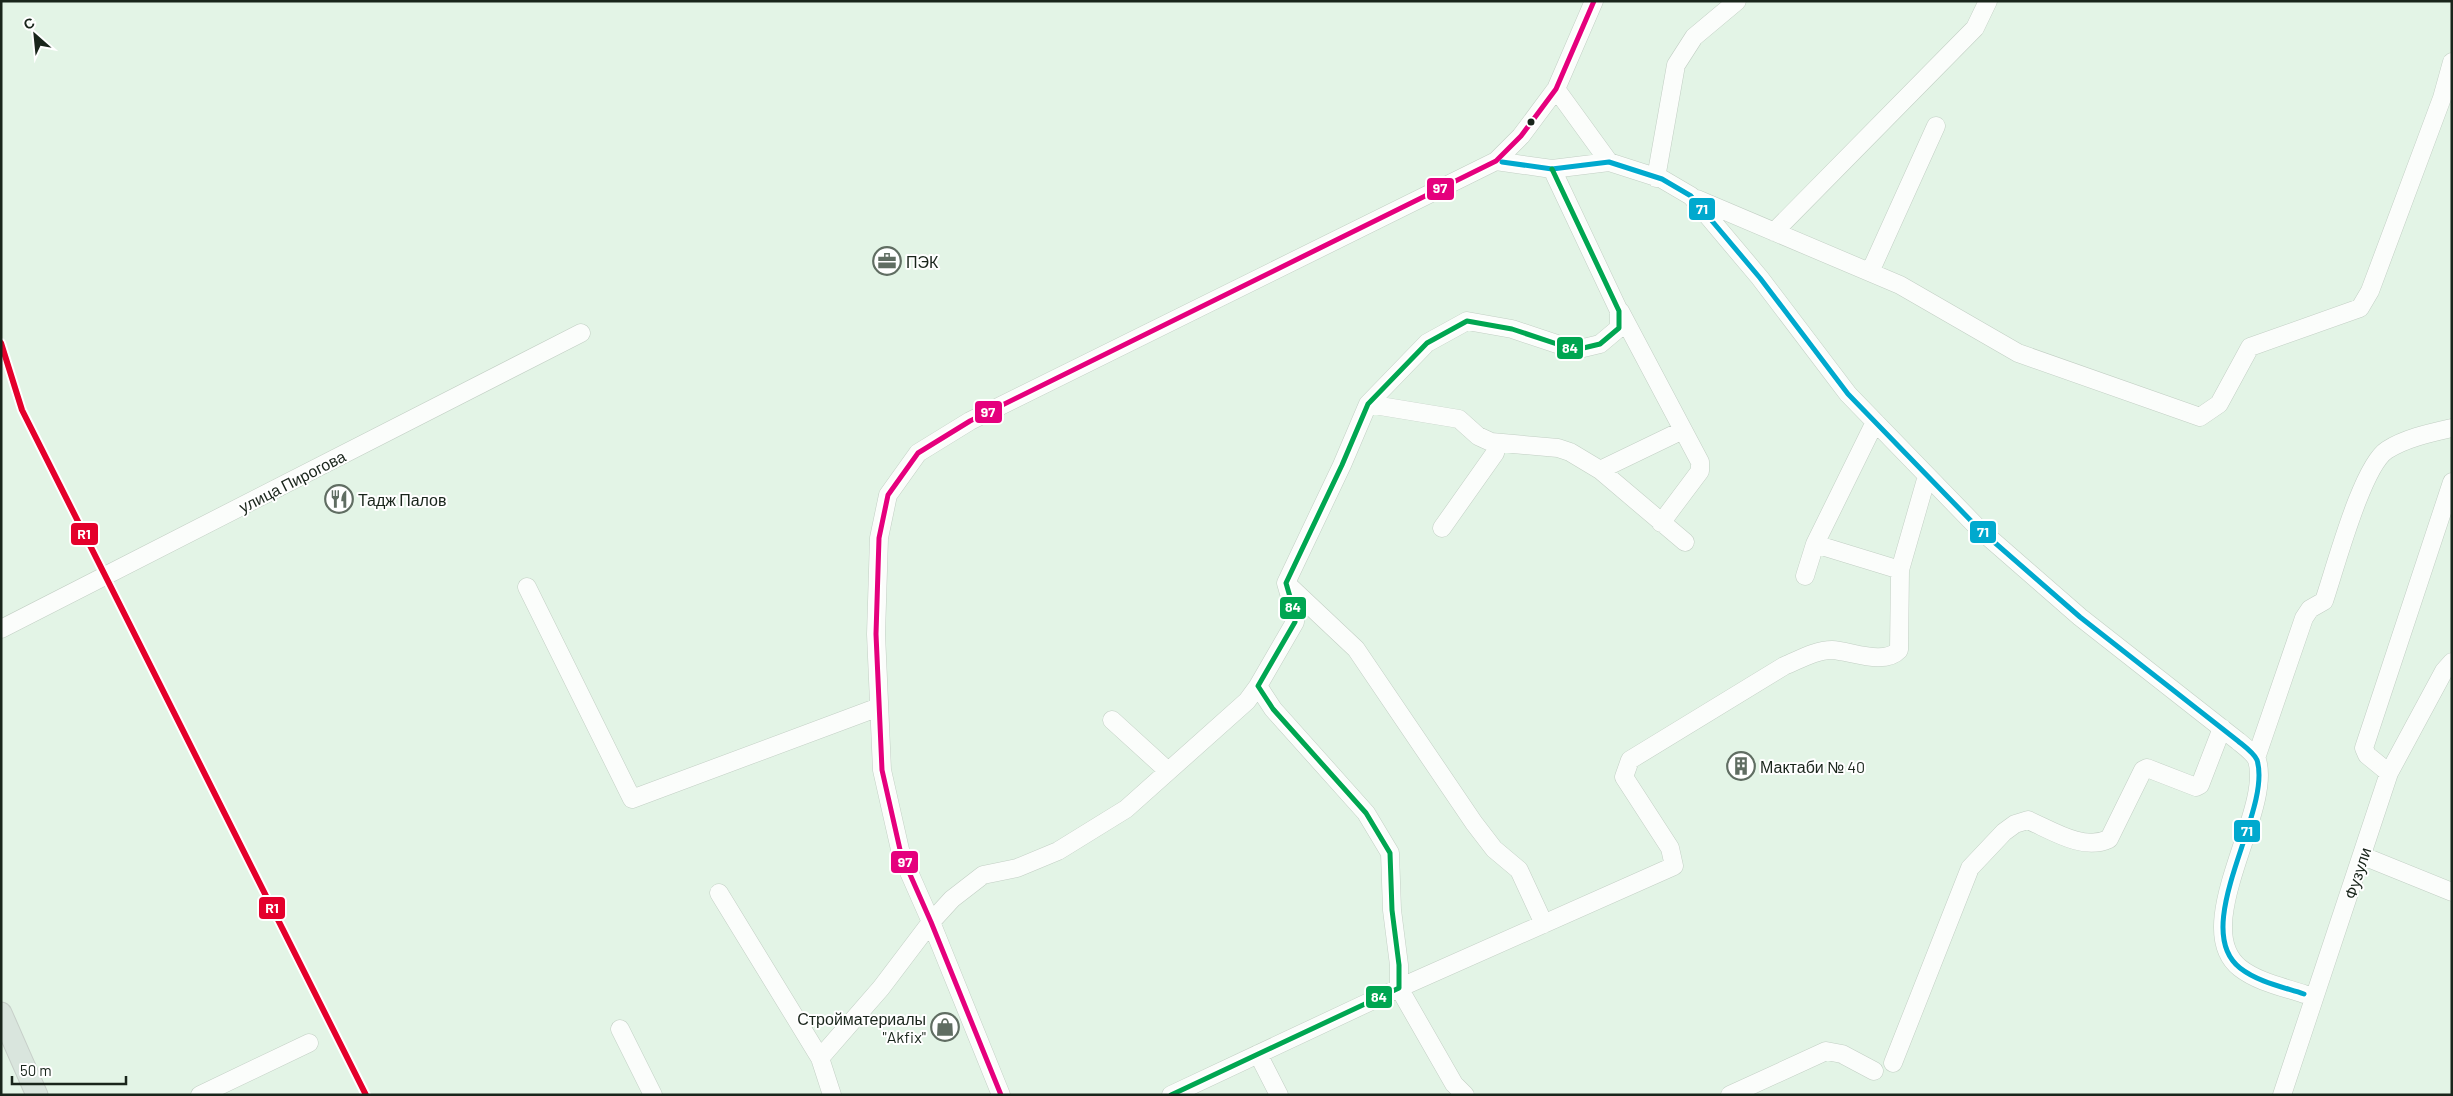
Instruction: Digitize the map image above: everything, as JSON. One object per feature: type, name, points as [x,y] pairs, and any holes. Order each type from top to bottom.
[{"type":"main road","points":[[4,1026],[19,1050],[37,1095]]},
{"type":"street","points":[[1001,1095],[931,922],[901,854],[882,770],[876,634],[879,538],[888,495],[918,453],[970,421],[1496,161],[1520,136],[1556,89],[1594,1]]},
{"type":"street","points":[[1656,178],[1676,65],[1694,37],[1737,1]]},
{"type":"street","points":[[1774,232],[1975,28],[1988,1]]},
{"type":"street","points":[[1496,161],[1552,169],[1609,162],[1656,178],[1774,232],[1900,285],[2018,353],[2200,417],[2219,404],[2250,347],[2360,308],[2370,291],[2435,116],[2452,62]]},
{"type":"street","points":[[1556,89],[1609,162]]},
{"type":"street","points":[[1870,272],[1936,126]]},
{"type":"street","points":[[1552,169],[1619,311],[1700,462],[1700,471],[1661,523]]},
{"type":"street","points":[[1692,196],[1760,278],[1848,394],[1978,528],[2080,617],[2222,728],[2256,758]]},
{"type":"street","points":[[820,1058],[881,988],[931,922],[952,899],[983,876],[1017,868],[1058,851],[1126,809],[1247,701],[1258,686],[1295,622],[1295,614],[1286,583],[1342,465],[1368,404],[1427,343],[1467,321],[1512,329],[1575,350],[1600,344],[1619,328],[1619,311]]},
{"type":"street","name":"улица Пирогова","points":[[1,629],[581,333]]},
{"type":"street","points":[[1368,404],[1459,420],[1478,436],[1498,443],[1558,448],[1570,452],[1600,470],[1685,542]]},
{"type":"street","points":[[1805,576],[1815,544],[1875,422]]},
{"type":"street","points":[[2304,994],[2262,980],[2239,967],[2226,949],[2222,929],[2231,881],[2259,782],[2256,758],[2304,618],[2310,609],[2324,600],[2358,499],[2374,465],[2386,451],[2421,435],[2452,428]]},
{"type":"street","points":[[1600,470],[1683,430]]},
{"type":"street","points":[[1442,528],[1495,453],[1498,443]]},
{"type":"street","points":[[1171,1095],[1399,988],[1674,866],[1670,848],[1624,777],[1630,760],[1784,666],[1807,656],[1830,650],[1884,657],[1895,654],[1899,650],[1900,570],[1927,476]]},
{"type":"street","points":[[2389,773],[2367,755],[2364,748],[2452,482]]},
{"type":"street","points":[[1815,544],[1900,570]]},
{"type":"street","points":[[1286,583],[1356,649],[1474,823],[1494,850],[1518,870],[1544,924]]},
{"type":"street","points":[[527,587],[632,799],[879,707]]},
{"type":"street","name":"Фузули","points":[[2282,1095],[2363,856],[2389,773],[2449,671]]},
{"type":"street","points":[[1258,686],[1274,709],[1366,813],[1390,853],[1392,910],[1399,965],[1399,988],[1454,1084],[1465,1095]]},
{"type":"street","points":[[1112,720],[1168,771]]},
{"type":"street","points":[[1893,1064],[1970,868],[2004,832],[2015,824],[2028,820],[2068,838],[2098,844],[2109,839],[2143,770],[2147,768],[2196,787],[2200,785],[2222,728]]},
{"type":"street","points":[[2363,856],[2452,892]]},
{"type":"street","points":[[720,893],[820,1058],[832,1095]]},
{"type":"street","points":[[620,1029],[654,1095]]},
{"type":"street","points":[[200,1095],[309,1043]]},
{"type":"street","points":[[1730,1095],[1826,1051],[1842,1054],[1874,1071]]},
{"type":"street","points":[[1258,1054],[1279,1095]]},
{"type":"transit line","name":"97","points":[[1001,1095],[931,922],[901,854],[882,770],[876,634],[879,538],[888,495],[918,453],[970,421],[1496,161],[1521,136],[1556,89],[1594,1]]},
{"type":"transit line","name":"71","points":[[1502,162],[1552,169],[1609,162],[1662,179],[1691,196],[1760,278],[1848,394],[1978,528],[2080,617],[2256,757],[2259,782],[2254,808],[2227,898],[2223,925],[2226,949],[2240,968],[2247,973],[2271,984],[2304,994]]},
{"type":"transit line","name":"84","points":[[1171,1095],[1399,988],[1399,965],[1392,910],[1390,853],[1366,813],[1273,709],[1258,686],[1295,622],[1295,614],[1286,583],[1342,465],[1368,404],[1427,343],[1467,321],[1512,329],[1575,350],[1600,344],[1619,328],[1619,311],[1552,169]]},
{"type":"transit line","name":"R1","points":[[1,343],[22,410],[366,1095]]},
{"type":"place","name":"ПЭК","points":[[887,261]]},
{"type":"place","name":"Тадж Палов","points":[[339,499]]},
{"type":"place","name":"Мактаби № 40","points":[[1741,766]]},
{"type":"place","name":"Стройматериалы \"Akfix\"","points":[[945,1027]]}]
